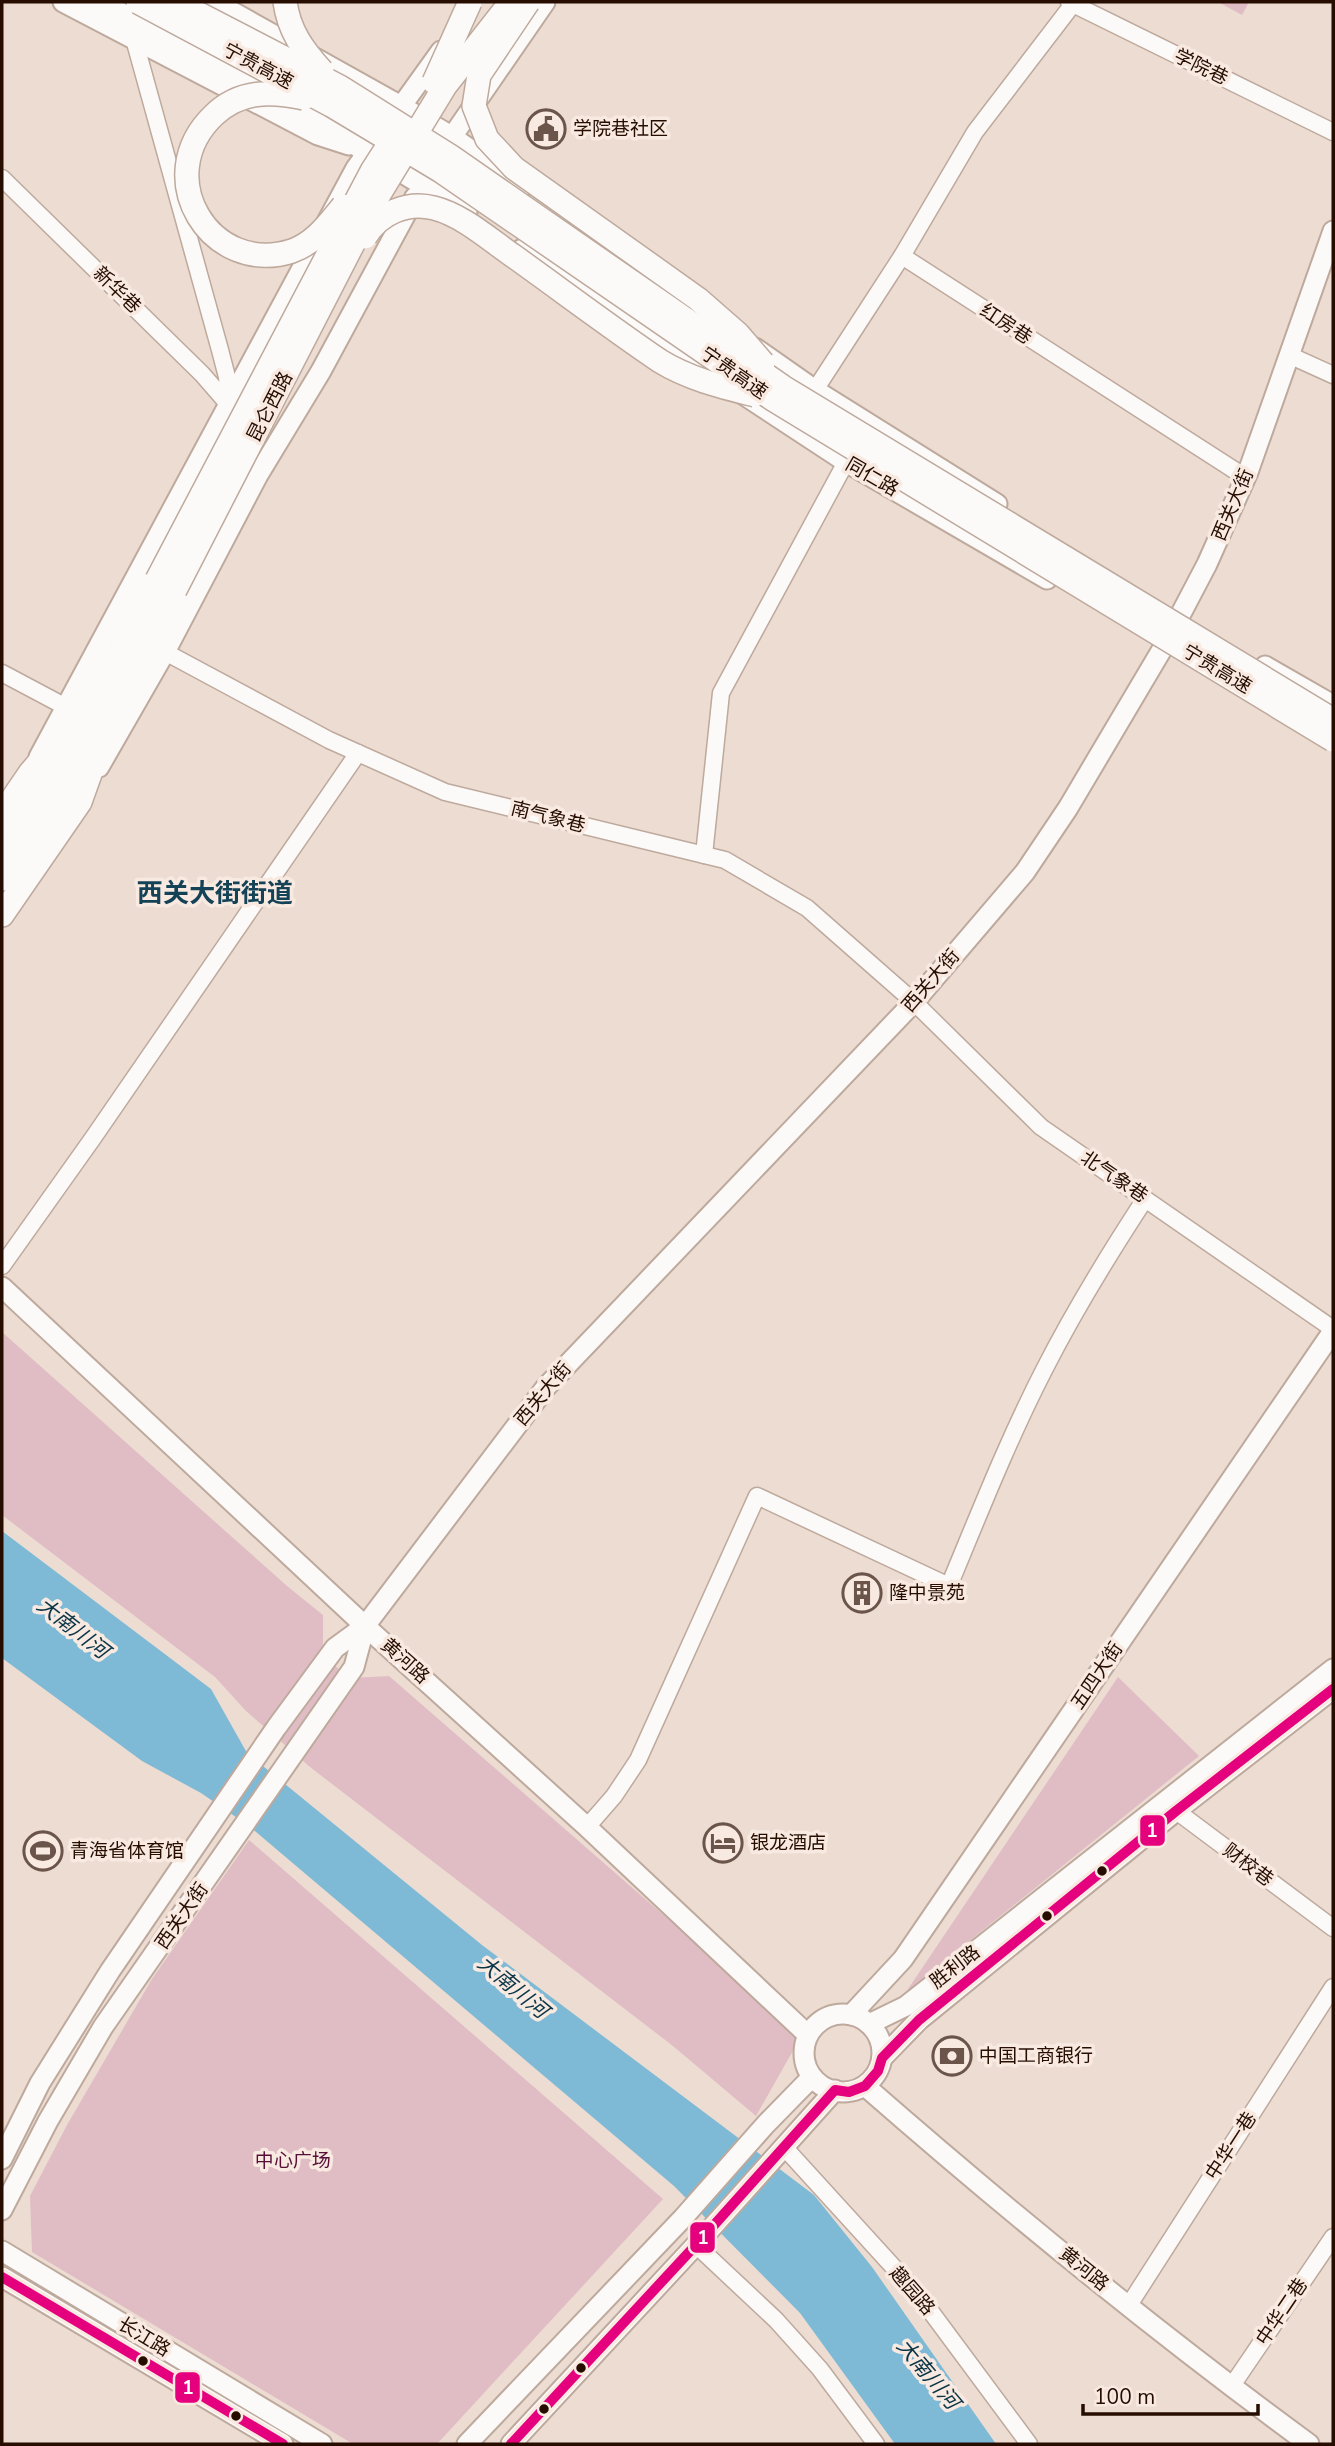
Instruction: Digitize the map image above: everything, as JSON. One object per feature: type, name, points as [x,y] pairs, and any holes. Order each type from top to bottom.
[{"type":"highway","points":[[97,2],[349,137],[370,161],[333,220],[315,238],[293,251],[273,254],[250,253],[231,247],[212,233],[197,216],[190,197],[185,173],[190,151],[203,126],[221,108],[242,96],[271,92],[335,96]]},
{"type":"highway","name":"宁贵高速","points":[[138,2],[335,96]]},
{"type":"highway","name":"宁贵高速","points":[[176,2],[335,96],[441,171],[778,394],[1333,740]]},
{"type":"highway","points":[[285,2],[288,21],[303,50],[335,96]]},
{"type":"highway","points":[[434,82],[470,2]]},
{"type":"highway","name":"昆仑西路","points":[[35,816],[106,699],[157,582],[370,161],[387,145],[491,2]]},
{"type":"highway","name":"昆仑西路","points":[[157,582],[287,376],[381,191],[445,86],[511,2]]},
{"type":"highway","points":[[528,2],[479,75],[474,106],[487,139],[514,168],[698,299],[738,334],[778,394]]},
{"type":"highway","points":[[287,376],[306,352],[368,232],[380,219],[397,210],[416,205],[436,208],[456,217],[663,363],[704,382],[778,394]]},
{"type":"highway","name":"宁贵高速","points":[[778,394],[1333,720]]},
{"type":"highway","points":[[2,814],[30,773],[106,699]]},
{"type":"highway","points":[[2,915],[79,802],[106,699]]},
{"type":"highway","points":[[2,848],[35,816]]},
{"type":"highway","points":[[2,878],[35,816]]},
{"type":"main road","name":"同仁路","points":[[62,2],[317,135],[422,184],[846,463],[1164,646],[1333,751]]},
{"type":"main road","points":[[215,2],[451,136],[815,390],[1180,618],[1333,705]]},
{"type":"main road","points":[[30,773],[66,707],[157,582],[229,405],[356,168],[370,161],[401,106],[476,2]]},
{"type":"main road","points":[[79,802],[165,652],[258,475],[321,371],[422,184],[451,136],[545,2]]},
{"type":"main road","name":"西关大街","points":[[2,2159],[40,2083],[110,1970],[335,1648],[365,1626],[545,1387],[914,1002],[1025,872],[1068,808],[1164,646],[1207,564],[1245,477],[1333,231]]},
{"type":"main road","points":[[106,699],[141,677],[166,629],[209,570]]},
{"type":"main road","name":"黄河路","points":[[2,1287],[365,1626],[587,1827],[808,2035]]},
{"type":"main road","name":"五四大街","points":[[860,2020],[1333,1330]]},
{"type":"main road","name":"西关大街","points":[[2,2210],[48,2121],[103,2027],[236,1840],[354,1667],[365,1626]]},
{"type":"main road","name":"胜利路","points":[[882,2058],[919,2020],[1333,1669]]},
{"type":"main road","name":"胜利路","points":[[860,2020],[906,2006],[1170,1807],[1333,1689]]},
{"type":"main road","points":[[833,2015],[860,2020],[879,2038],[882,2058],[878,2071],[865,2086],[849,2092],[822,2086],[806,2067],[804,2053],[808,2035],[821,2021],[833,2015]]},
{"type":"main road","points":[[467,2444],[682,2219],[756,2135],[812,2077]]},
{"type":"main road","name":"黄河路","points":[[865,2086],[978,2184],[1231,2387],[1309,2444]]},
{"type":"main road","points":[[511,2444],[835,2090]]},
{"type":"main road","name":"长江路","points":[[2,2251],[322,2444]]},
{"type":"main road","name":"长江路","points":[[2,2277],[283,2444]]},
{"type":"street","points":[[815,390],[902,256],[975,132],[1071,3]]},
{"type":"street","name":"学院巷","points":[[1071,3],[1333,132]]},
{"type":"street","points":[[134,39],[227,377],[229,405]]},
{"type":"street","name":"新华巷","points":[[2,178],[202,374],[229,405]]},
{"type":"street","name":"红房巷","points":[[902,256],[1245,477]]},
{"type":"street","points":[[1289,355],[1333,375]]},
{"type":"street","points":[[704,855],[721,693],[846,463]]},
{"type":"street","name":"南气象巷","points":[[165,652],[329,740],[444,792],[725,860],[807,908],[914,1002]]},
{"type":"street","points":[[2,673],[66,707]]},
{"type":"street","points":[[2,1265],[101,1127],[358,753]]},
{"type":"street","name":"北气象巷","points":[[914,1002],[1041,1127],[1333,1330]]},
{"type":"street","points":[[587,1827],[614,1796],[638,1759],[757,1496],[949,1586],[1044,1369],[1107,1257],[1146,1199]]},
{"type":"street","name":"财校巷","points":[[1170,1807],[1333,1928]]},
{"type":"street","name":"中华一巷","points":[[1129,2305],[1333,1987]]},
{"type":"street","name":"趣园路","points":[[781,2151],[917,2292],[1029,2444]]},
{"type":"street","name":"中华二巷","points":[[1231,2387],[1333,2237]]},
{"type":"street","points":[[701,2239],[820,2369],[876,2444]]},
{"type":"green space","points":[[1218,2],[1249,2],[1242,15]]},
{"type":"green space","points":[[2,1332],[323,1615],[323,1657],[351,1678],[389,1676],[798,2032],[795,2047],[756,2116],[673,2046],[310,1767],[246,1711],[215,1677],[2,1515]]},
{"type":"green space","points":[[1118,1677],[1199,1756],[906,1992]]},
{"type":"green space","name":"中心广场","points":[[249,1840],[663,2199],[437,2444],[353,2444],[32,2252],[30,2196],[67,2125],[152,1979]]},
{"type":"water","name":"大南川河","points":[[2,1531],[211,1689],[247,1753],[482,1945],[814,2195],[872,2267],[996,2444],[895,2444],[800,2313],[674,2186],[249,1826],[201,1793],[142,1761],[2,1658]]},
{"type":"transit line","name":"1","points":[[511,2444],[835,2090],[849,2092],[865,2086],[878,2071],[882,2058],[919,2020],[1176,1811],[1333,1689]]},
{"type":"transit line","name":"1","points":[[2,2277],[283,2444]]},
{"type":"place","name":"学院巷社区","points":[[546,129]]},
{"type":"place","name":"隆中景苑","points":[[862,1593]]},
{"type":"place","name":"银龙酒店","points":[[723,1843]]},
{"type":"place","name":"青海省体育馆","points":[[43,1851]]},
{"type":"place","name":"中国工商银行","points":[[952,2056]]},
{"type":"district","name":"西关大街街道","points":[[215,893]]}]
